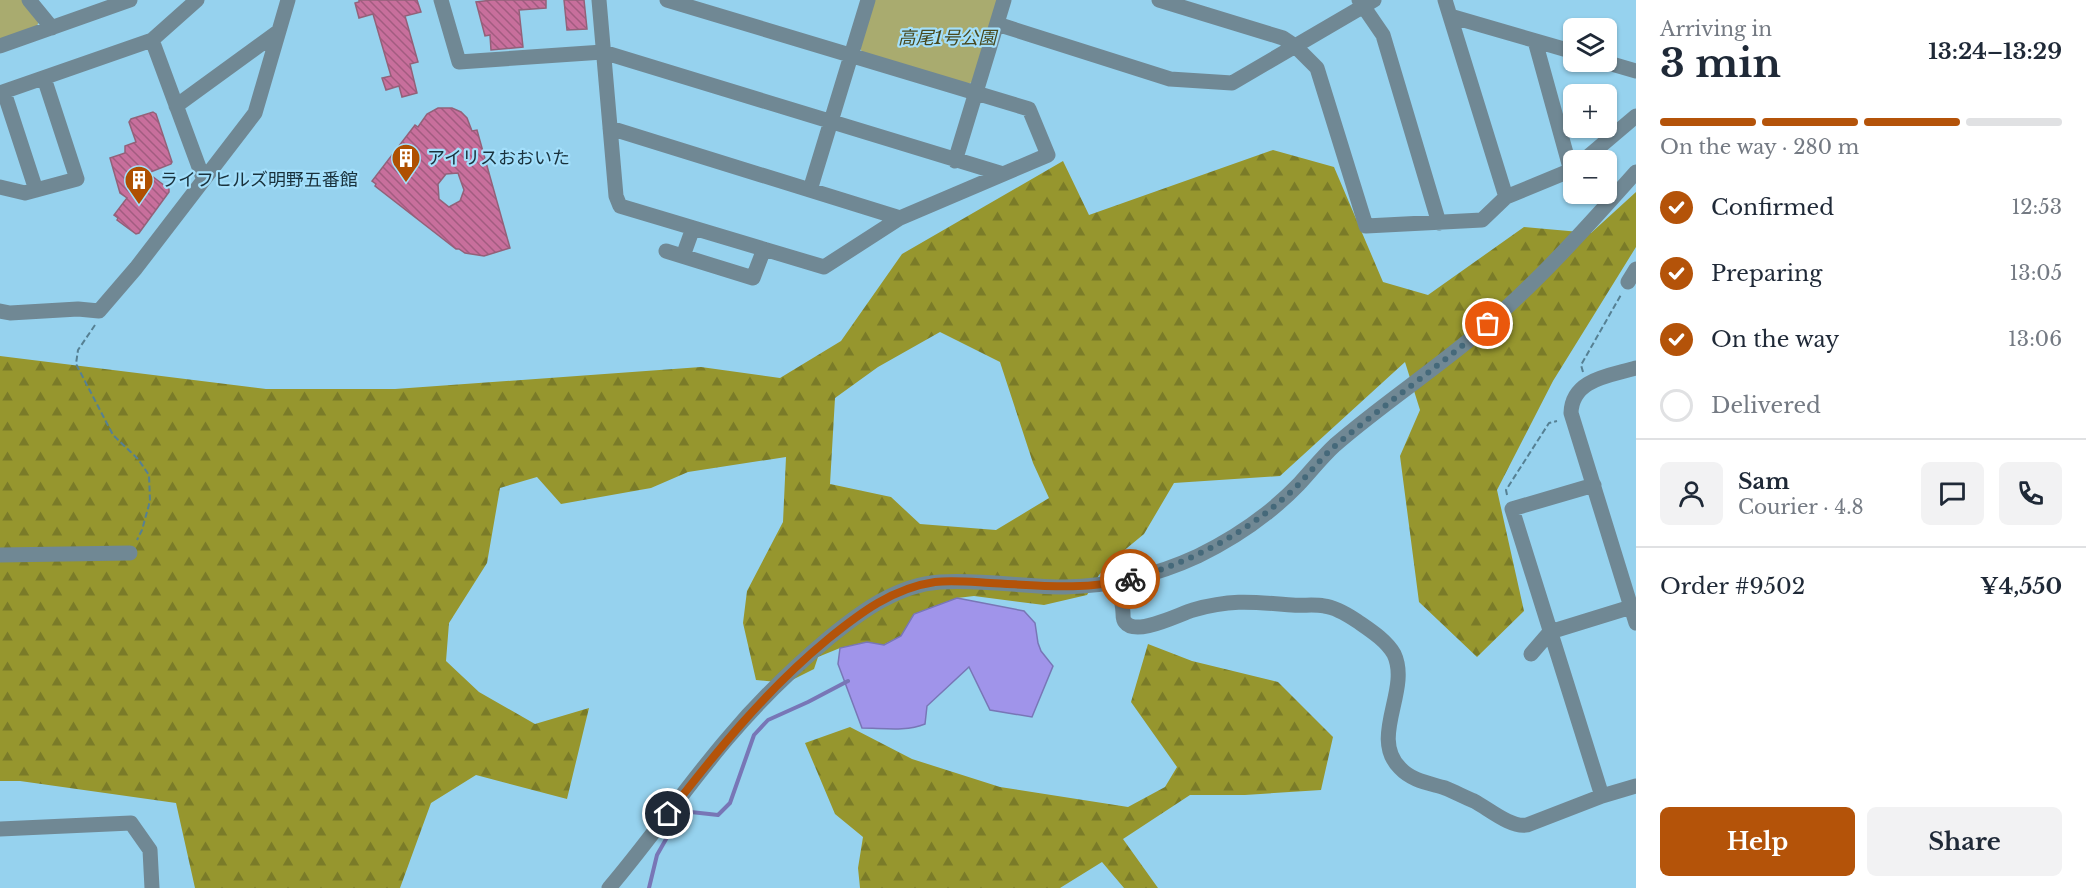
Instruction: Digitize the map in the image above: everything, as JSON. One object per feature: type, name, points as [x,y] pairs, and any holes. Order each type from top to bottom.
[{"type":"street","points":[[29,0],[52,28]]},
{"type":"street","points":[[0,46],[130,0]]},
{"type":"street","points":[[36,190],[2,93],[152,40],[197,0]]},
{"type":"street","points":[[0,310],[10,313],[78,309],[99,311],[136,268],[255,113],[288,0]]},
{"type":"street","points":[[441,0],[459,62],[603,52],[1003,174]]},
{"type":"street","points":[[599,0],[615,196],[620,206],[824,267],[900,218],[1048,155],[1029,109],[667,0]]},
{"type":"street","points":[[810,190],[868,0]]},
{"type":"street","points":[[955,161],[1004,0]]},
{"type":"street","points":[[1158,0],[1282,38],[1295,46],[1317,68],[1366,226],[1482,220],[1506,197],[1563,174]]},
{"type":"street","points":[[1445,0],[1506,197]]},
{"type":"street","points":[[997,24],[1170,79],[1232,83],[1365,2],[1383,35],[1439,224]]},
{"type":"street","points":[[1449,16],[1563,49]]},
{"type":"street","points":[[176,106],[279,31]]},
{"type":"street","points":[[152,40],[203,178]]},
{"type":"street","points":[[1535,41],[1566,150]]},
{"type":"street","points":[[1617,65],[1636,71]]},
{"type":"street","points":[[0,187],[25,193],[77,179],[44,78]]},
{"type":"street","points":[[1596,150],[1636,116]]},
{"type":"street","points":[[610,128],[900,218]]},
{"type":"street","points":[[609,888],[705,765],[751,712],[823,643],[876,603],[895,593],[936,582],[957,581],[1063,587],[1116,582],[1171,567],[1229,539],[1268,512],[1297,486],[1332,448],[1512,303],[1636,172]]},
{"type":"street","points":[[683,256],[693,228]]},
{"type":"street","points":[[666,251],[753,278],[764,249]]},
{"type":"street","points":[[1636,368],[1586,384],[1573,399],[1572,416],[1636,623]]},
{"type":"street","points":[[1593,485],[1512,509],[1602,796]]},
{"type":"street","points":[[0,555],[130,553]]},
{"type":"street","points":[[1116,582],[1123,606],[1124,620],[1126,624],[1133,626],[1145,627],[1205,606],[1240,601],[1325,606],[1355,620],[1389,646],[1394,655],[1398,677],[1388,736],[1388,748],[1393,760],[1410,777],[1475,802],[1510,822],[1522,826],[1602,796],[1636,786]]},
{"type":"street","points":[[1531,654],[1550,632],[1631,607]]},
{"type":"street","points":[[0,829],[131,823],[150,850],[152,888],[142,888]]},
{"type":"path","points":[[1586,384],[1581,365],[1633,277]]},
{"type":"path","points":[[99,311],[99,318],[78,350],[76,364],[113,435],[138,459],[148,475],[151,495],[149,508],[142,530],[130,553]]},
{"type":"path","points":[[1512,509],[1506,490],[1549,423],[1572,416]]},
{"type":"green space","points":[[0,0],[23,0],[39,21],[37,26],[0,40]]},
{"type":"green space","name":"高尾1号公園","points":[[873,0],[998,0],[974,81],[968,84],[862,52],[859,46]]},
{"type":"green space","points":[[1273,150],[1334,167],[1383,282],[1428,295],[1524,227],[1591,233],[1636,192],[1636,247],[1553,381],[1497,490],[1524,611],[1477,657],[1419,602],[1400,456],[1420,410],[1405,362],[1280,476],[1174,483],[1144,534],[1110,562],[1087,595],[1044,605],[974,596],[957,598],[914,614],[901,636],[883,645],[867,642],[840,648],[818,657],[814,669],[786,683],[756,680],[743,623],[747,591],[783,522],[786,457],[688,472],[651,488],[561,504],[537,477],[500,488],[487,563],[449,623],[446,661],[479,692],[535,724],[589,708],[567,799],[476,775],[431,803],[400,888],[195,888],[176,803],[20,781],[0,781],[0,356],[266,389],[395,389],[701,367],[780,378],[841,341],[902,254],[1063,161],[1089,215]],"holes":[[[940,332],[1000,362],[1033,463],[1049,498],[996,530],[920,524],[891,497],[830,484],[835,398],[878,367]]]},
{"type":"green space","points":[[1148,644],[1192,661],[1278,682],[1333,737],[1321,790],[1245,795],[1190,795],[1123,839],[1158,888],[1124,888],[1102,862],[1060,888],[860,888],[858,868],[863,837],[835,814],[805,743],[850,727],[912,759],[1000,787],[1128,807],[1165,787],[1177,767],[1131,702]]},
{"type":"shaded area","points":[[957,598],[1024,611],[1035,623],[1041,651],[1053,666],[1032,717],[990,710],[969,667],[927,706],[925,724],[902,729],[862,728],[838,664],[840,648],[867,642],[884,645],[901,636],[914,614]]},
{"type":"building","points":[[359,0],[417,0],[421,12],[405,16],[418,62],[410,64],[417,93],[402,97],[399,86],[386,90],[382,78],[391,76],[373,14],[359,18],[355,3]]},
{"type":"building","points":[[546,0],[546,8],[519,10],[523,47],[491,50],[490,35],[485,36],[476,2]]},
{"type":"building","points":[[564,0],[584,0],[587,29],[567,30]]},
{"type":"building","name":"アイリスおおいた","points":[[438,108],[452,108],[467,118],[472,131],[477,130],[510,248],[484,256],[456,249],[375,186],[376,184],[372,181],[415,125],[418,127],[427,114]],"holes":[[[458,173],[464,190],[460,201],[449,207],[439,199],[438,184],[446,174]]]},
{"type":"building","points":[[153,112],[156,114],[172,162],[148,173],[169,189],[169,192],[136,234],[117,220],[118,218],[114,215],[127,198],[120,193],[110,158],[125,153],[125,146],[136,142],[129,122],[131,119]]},
{"type":"waterway","points":[[649,888],[657,855],[682,811],[718,815],[730,803],[754,735],[768,720],[848,681]]},
{"type":"way so far","points":[[1130,579],[1171,567],[1197,556],[1229,539],[1268,512],[1297,486],[1332,448],[1488,324]]},
{"type":"place","name":"アイリスおおいた","points":[[406,184]]},
{"type":"place","name":"ライフヒルズ明野五番館","points":[[139,206]]},
{"type":"route","points":[[668,814],[729,737],[798,664],[847,624],[876,603],[895,593],[936,582],[957,581],[1063,587],[1130,579]]}]
